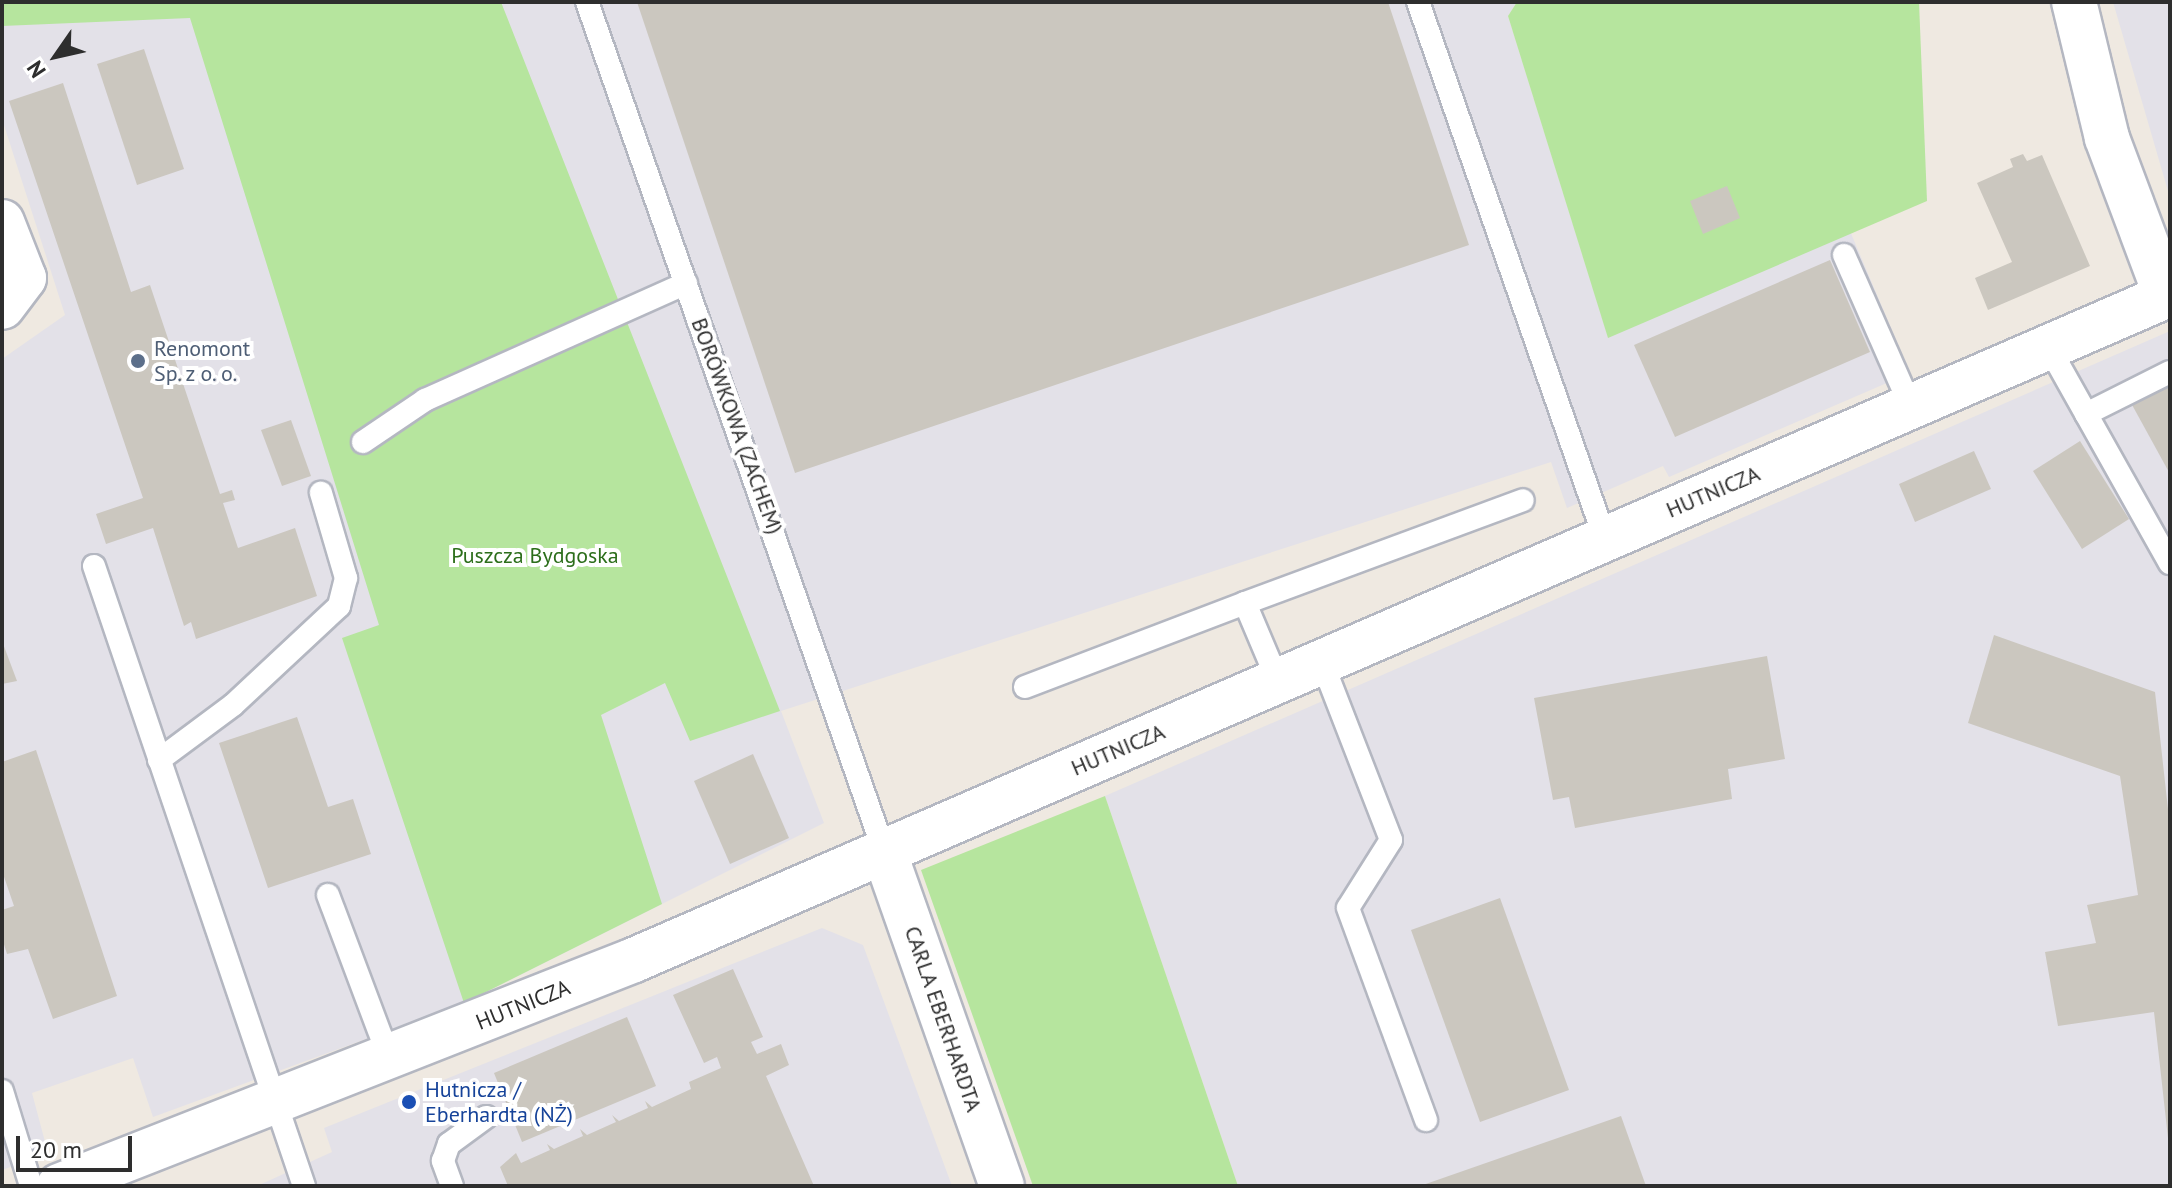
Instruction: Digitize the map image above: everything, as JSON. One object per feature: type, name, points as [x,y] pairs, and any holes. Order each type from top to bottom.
[{"type":"street","points":[[2074,2],[2107,138],[2168,295]]},
{"type":"street","points":[[2,222],[24,278],[2,307]]},
{"type":"street","name":"HUTNICZA","points":[[59,1186],[390,1060],[884,851],[2168,295]]},
{"type":"street","name":"CARLA EBERHARDTA","points":[[884,851],[1002,1186]]},
{"type":"lane","name":"BORÓWKOWA (ZACHEM)","points":[[587,2],[884,851]]},
{"type":"lane","points":[[1418,2],[1605,539]]},
{"type":"lane","points":[[1844,255],[1911,407]]},
{"type":"lane","points":[[363,442],[425,400],[686,283]]},
{"type":"lane","points":[[2048,346],[2170,563]]},
{"type":"lane","points":[[2086,414],[2170,372]]},
{"type":"lane","points":[[159,760],[233,705],[339,606],[346,578],[321,493]]},
{"type":"lane","points":[[1025,687],[1523,500]]},
{"type":"lane","points":[[94,566],[304,1186]]},
{"type":"lane","points":[[1245,603],[1278,681]]},
{"type":"lane","points":[[1322,662],[1391,840],[1348,908],[1426,1120]]},
{"type":"lane","points":[[328,895],[390,1060]]},
{"type":"lane","points":[[2,1091],[31,1186]]},
{"type":"lane","points":[[452,1186],[443,1161],[449,1144],[486,1117]]},
{"type":"shaded area","points":[[2,2],[1517,2],[1508,16],[1608,337],[1850,231],[1910,373],[1669,477],[1663,466],[1567,508],[1551,462],[781,711],[824,823],[464,1003],[153,1117],[133,1058],[32,1093],[48,1153],[2,1170],[2,359],[65,315],[2,119]]},
{"type":"shaded area","points":[[2113,2],[2170,2],[2170,198]]},
{"type":"shaded area","points":[[2170,331],[2170,1186],[1238,1186],[1105,796]]},
{"type":"shaded area","points":[[822,928],[863,945],[952,1186],[257,1186],[332,1152],[324,1128]]},
{"type":"green space","name":"Puszcza Bydgoska","points":[[2,2],[501,2],[780,711],[690,741],[665,683],[601,715],[662,904],[464,1003],[342,638],[379,625],[190,18],[2,26]]},
{"type":"green space","points":[[1517,2],[1919,2],[1927,201],[1608,338],[1508,16]]},
{"type":"green space","points":[[1105,796],[1238,1186],[1033,1186],[921,870]]},
{"type":"building","points":[[637,2],[1388,2],[1469,245],[795,473]]},
{"type":"building","points":[[144,49],[184,169],[137,185],[97,64]]},
{"type":"building","points":[[63,83],[131,292],[150,285],[220,494],[232,490],[235,500],[223,503],[238,548],[295,528],[317,596],[196,639],[191,622],[184,626],[153,528],[106,544],[96,514],[143,498],[9,101]]},
{"type":"building","points":[[2023,154],[2027,161],[2042,155],[2090,266],[1988,310],[1975,278],[2012,262],[1977,183],[2013,167],[2010,159]]},
{"type":"building","points":[[1727,186],[1740,218],[1703,234],[1690,201]]},
{"type":"building","points":[[1830,260],[1870,352],[1675,437],[1634,345]]},
{"type":"building","points":[[2170,381],[2170,474],[2131,403]]},
{"type":"building","points":[[291,420],[311,476],[282,486],[261,430]]},
{"type":"building","points":[[2080,441],[2129,519],[2082,549],[2033,471]]},
{"type":"building","points":[[1974,451],[1991,489],[1915,522],[1899,484]]},
{"type":"building","points":[[1994,635],[2155,692],[2170,827],[2170,1156],[2154,1012],[2058,1026],[2045,952],[2096,943],[2087,905],[2138,895],[2120,776],[1968,723]]},
{"type":"building","points":[[2,641],[17,681],[2,684]]},
{"type":"building","points":[[1767,656],[1785,759],[1728,769],[1732,799],[1575,828],[1569,797],[1553,800],[1534,698]]},
{"type":"building","points":[[297,717],[328,807],[353,799],[371,854],[268,888],[219,743]]},
{"type":"building","points":[[36,750],[117,996],[53,1019],[28,949],[7,954],[2,938],[2,910],[14,906],[2,871],[2,762]]},
{"type":"building","points":[[753,754],[789,838],[730,864],[694,781]]},
{"type":"building","points":[[1500,898],[1569,1090],[1480,1122],[1411,930]]},
{"type":"building","points":[[733,969],[763,1037],[751,1042],[757,1054],[781,1044],[789,1065],[766,1076],[814,1186],[508,1186],[500,1167],[516,1153],[521,1163],[550,1150],[547,1144],[554,1149],[583,1136],[580,1129],[587,1135],[616,1122],[612,1115],[619,1121],[648,1108],[645,1101],[652,1107],[691,1089],[689,1082],[721,1068],[717,1057],[704,1063],[673,995]]},
{"type":"building","points":[[627,1017],[656,1086],[522,1142],[494,1073]]},
{"type":"building","points":[[1621,1116],[1646,1186],[1420,1186]]},
{"type":"place","name":"Renomont Sp. z o. o.","points":[[138,361]]},
{"type":"place","name":"Hutnicza / Eberhardta (NŻ)","points":[[409,1102]]}]
